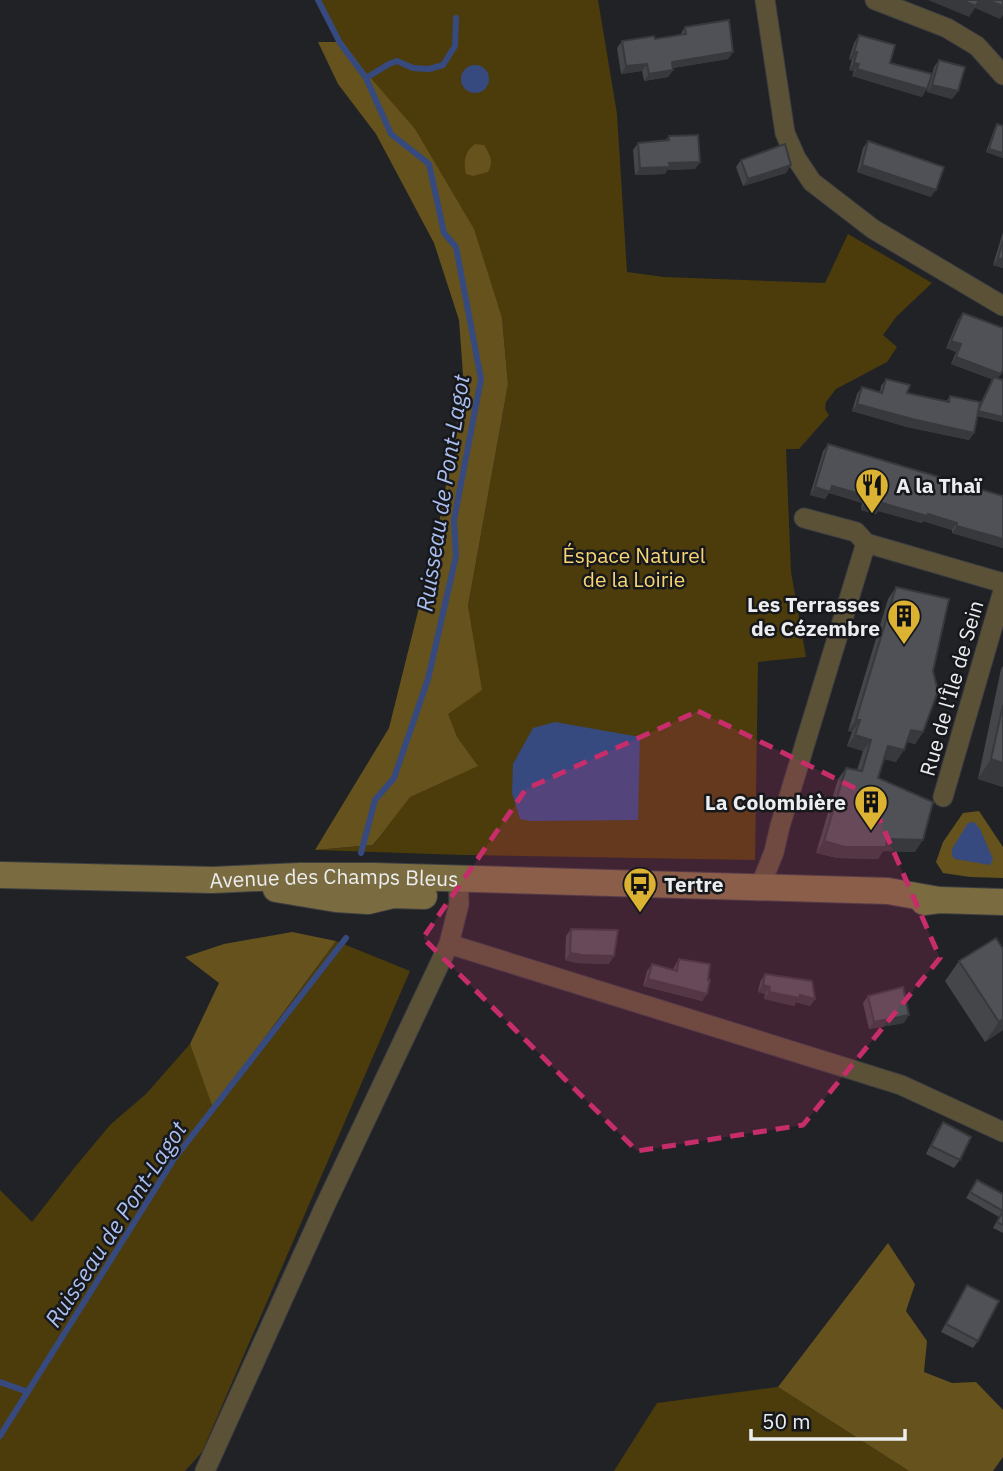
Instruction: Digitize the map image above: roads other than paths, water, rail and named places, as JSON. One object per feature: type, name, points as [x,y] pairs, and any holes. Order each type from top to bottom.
[{"type":"main road","name":"Avenue des Champs Bleus","points":[[0,875],[213,880],[300,876],[458,888],[724,902],[892,907],[939,900]]},
{"type":"main road","name":"Avenue des Champs Bleus","points":[[724,902],[734,897],[760,898],[760,887]]},
{"type":"main road","name":"Avenue des Champs Bleus","points":[[458,888],[760,887],[888,891],[939,900],[1003,902]]},
{"type":"street","points":[[765,0],[785,133],[796,158],[812,182],[873,229],[1003,306]]},
{"type":"street","points":[[875,0],[947,28],[977,46],[1003,75]]},
{"type":"street","name":"Rue de l'Île de Sein","points":[[804,518],[856,532],[866,543],[1003,583]]},
{"type":"street","points":[[760,887],[774,852],[866,543]]},
{"type":"street","name":"Rue de l'Île de Sein","points":[[943,797],[1003,591]]},
{"type":"street","points":[[205,1471],[324,1208],[449,944],[458,908],[458,888]]},
{"type":"street","points":[[449,944],[901,1085],[1003,1132]]},
{"type":"water","points":[[475,65],[485,69],[489,79],[485,89],[475,93],[465,89],[461,79],[465,69]]},
{"type":"water","points":[[555,722],[640,737],[638,820],[520,819],[512,793],[513,764],[533,728]]},
{"type":"water","points":[[974,822],[980,829],[993,859],[990,865],[955,859],[952,856],[952,849],[968,823]]},
{"type":"waterway","name":"Ruisseau de Pont-Lagot","points":[[318,0],[340,43],[366,78],[391,134],[429,164],[444,233],[456,247],[481,379],[454,520],[456,556],[428,679],[394,778],[375,800],[361,853]]},
{"type":"waterway","points":[[366,78],[397,61],[413,68],[429,69],[443,65],[455,46],[456,18]]},
{"type":"waterway","name":"Ruisseau de Pont-Lagot","points":[[0,1436],[174,1159],[346,938]]},
{"type":"waterway","points":[[0,1382],[28,1392]]},
{"type":"place","name":"A la Thaï","points":[[872,515]]},
{"type":"place","name":"Les Terrasses de Cézembre","points":[[904,646]]},
{"type":"place","name":"La Colombière","points":[[871,832]]},
{"type":"place","name":"Tertre","points":[[640,914]]},
{"type":"park label","name":"Éspace Naturel de la Loirie","points":[[634,567]]}]
